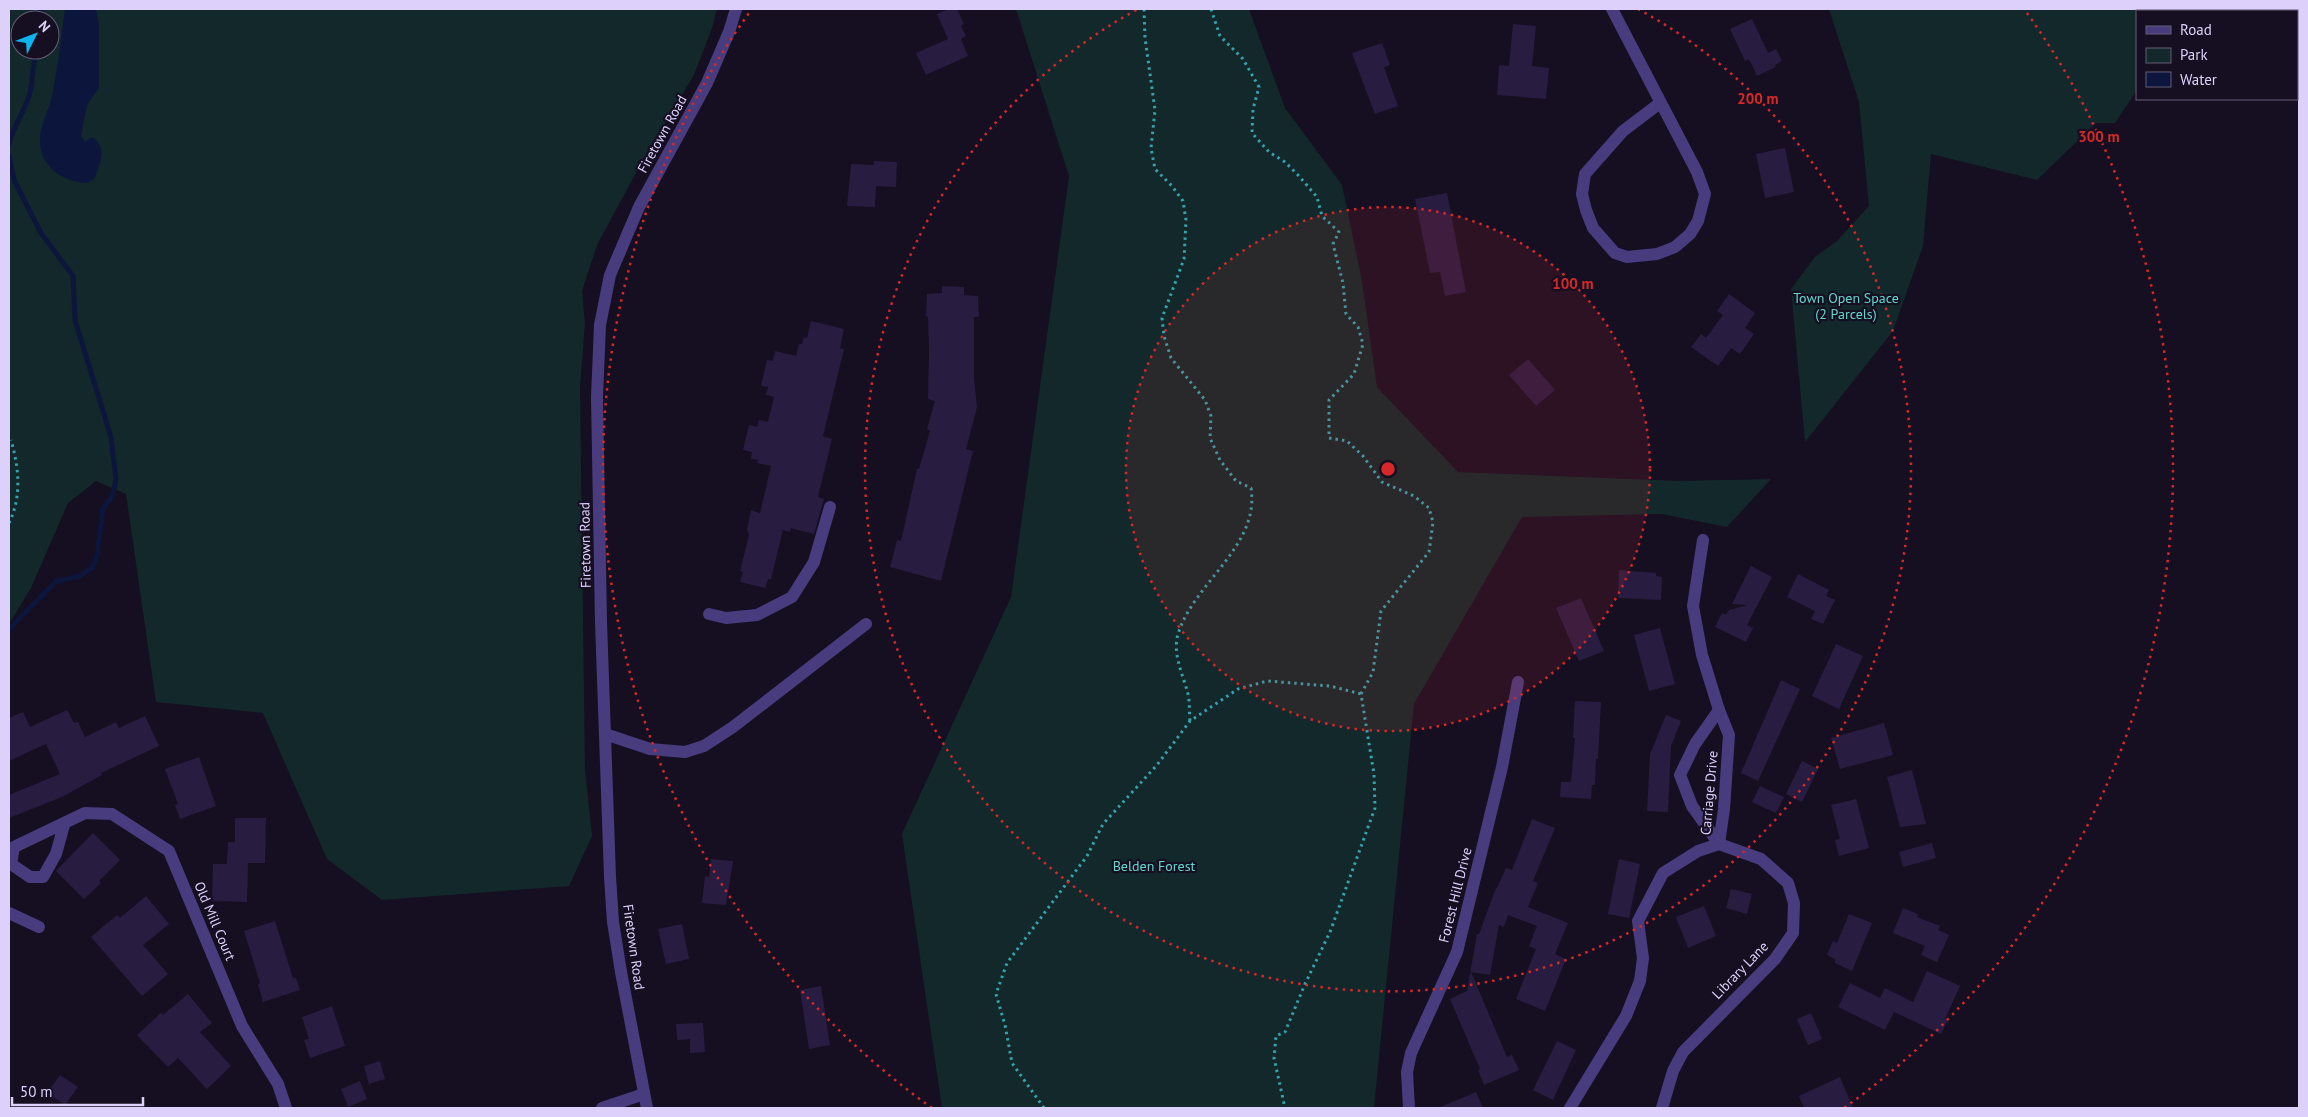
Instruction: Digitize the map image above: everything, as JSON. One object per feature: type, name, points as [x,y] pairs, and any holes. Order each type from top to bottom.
[{"type":"street","name":"Firetown Road","points":[[647,1108],[614,922],[610,877],[597,398],[600,325],[610,275],[639,207],[707,83],[730,32],[736,9]]},
{"type":"street","points":[[1612,9],[1697,172],[1705,194],[1698,221],[1690,234],[1675,247],[1657,254],[1627,257],[1615,253],[1593,228],[1582,194],[1586,174],[1623,131],[1660,103]]},
{"type":"street","points":[[709,614],[726,618],[758,615],[792,597],[814,562],[830,507]]},
{"type":"street","name":"Carriage Drive","points":[[1703,540],[1693,606],[1702,655],[1729,735],[1724,809],[1719,844]]},
{"type":"street","points":[[605,734],[650,749],[685,752],[704,746],[733,727],[866,624]]},
{"type":"street","name":"Forest Hill Drive","points":[[1409,1108],[1407,1072],[1411,1053],[1457,952],[1502,767],[1518,682]]},
{"type":"street","name":"Carriage Drive","points":[[1719,710],[1695,744],[1680,775],[1692,806],[1719,844]]},
{"type":"street","name":"Old Mill Court","points":[[64,825],[56,854],[43,876],[30,877],[11,864],[14,847],[64,825],[85,813],[112,814],[169,851],[242,1026],[278,1084],[286,1108]]},
{"type":"street","points":[[1570,1108],[1626,1016],[1640,981],[1643,958],[1638,921],[1663,873],[1698,851],[1719,844]]},
{"type":"street","name":"Library Lane","points":[[1662,1108],[1673,1071],[1684,1052],[1775,959],[1793,933],[1794,903],[1788,883],[1762,859],[1719,844]]},
{"type":"street","points":[[9,913],[39,927]]},
{"type":"street","points":[[602,1108],[644,1094]]},
{"type":"path","points":[[1144,9],[1145,38],[1155,110],[1151,148],[1155,169],[1172,186],[1183,201],[1186,220],[1184,259],[1162,318],[1164,336],[1171,358],[1205,400],[1211,416],[1210,438],[1220,460],[1236,481],[1251,488],[1253,500],[1250,520],[1237,546],[1205,585],[1178,632],[1177,662],[1188,695],[1190,721]]},
{"type":"path","points":[[1211,9],[1220,36],[1242,59],[1259,87],[1253,109],[1252,133],[1268,152],[1285,162],[1298,175],[1317,197],[1322,216],[1339,232],[1333,244],[1343,283],[1346,314],[1358,327],[1363,344],[1354,374],[1329,400],[1328,438],[1347,441],[1363,456],[1382,482],[1414,496],[1429,508],[1433,522],[1429,552],[1381,611],[1373,672],[1361,694],[1374,774],[1375,808],[1330,932],[1285,1032],[1276,1036],[1274,1058],[1285,1108]]},
{"type":"path","points":[[9,523],[15,510],[18,483],[16,460],[11,440]]},
{"type":"path","points":[[1044,1108],[1012,1063],[1005,1025],[996,994],[1007,963],[1087,856],[1102,824],[1157,765],[1190,721],[1238,690],[1267,681],[1330,686],[1361,694]]},
{"type":"green space","points":[[9,9],[717,9],[712,28],[694,75],[646,154],[597,245],[582,291],[585,323],[580,387],[585,770],[592,836],[569,886],[382,900],[327,859],[263,713],[156,702],[126,494],[96,481],[68,503],[31,588],[9,624]]},
{"type":"green space","name":"Belden Forest","points":[[1016,9],[1249,9],[1285,108],[1342,185],[1362,281],[1377,387],[1458,472],[1680,481],[1771,479],[1727,527],[1662,514],[1522,517],[1414,704],[1374,1108],[942,1108],[902,834],[1011,597],[1069,176]]},
{"type":"green space","name":"Town Open Space (2 Parcels)","points":[[1829,9],[2299,9],[2299,35],[2298,10],[2136,10],[2136,92],[2115,123],[2096,123],[2037,180],[1931,154],[1923,246],[1893,331],[1805,442],[1791,289],[1815,257],[1837,241],[1869,206],[1859,102]]},
{"type":"water","points":[[65,9],[96,9],[99,25],[99,88],[87,105],[81,136],[85,142],[92,137],[97,141],[100,146],[101,156],[95,178],[87,183],[67,179],[51,168],[45,161],[40,142],[41,130],[51,100],[58,60],[60,60]]},
{"type":"building","points":[[949,9],[957,9],[964,24],[961,26],[966,36],[961,39],[968,56],[926,75],[916,53],[948,39],[937,14]]},
{"type":"building","points":[[1752,19],[1768,53],[1776,49],[1782,61],[1775,65],[1776,67],[1757,76],[1749,59],[1745,61],[1730,29]]},
{"type":"building","points":[[1513,24],[1536,26],[1532,66],[1549,68],[1546,99],[1497,95],[1499,65],[1509,66]]},
{"type":"building","points":[[1382,43],[1390,65],[1384,67],[1398,106],[1375,114],[1352,53]]},
{"type":"building","points":[[1785,148],[1794,192],[1765,198],[1756,154]]},
{"type":"building","points":[[874,161],[897,162],[896,187],[876,186],[875,207],[847,206],[851,164],[874,165]]},
{"type":"building","points":[[1447,193],[1466,292],[1445,296],[1440,272],[1430,273],[1415,199]]},
{"type":"building","points":[[942,286],[964,287],[964,295],[978,296],[979,317],[974,317],[974,378],[977,407],[966,449],[973,451],[941,581],[890,567],[897,540],[901,541],[917,469],[919,469],[930,431],[927,429],[935,401],[928,399],[927,294],[942,293]]},
{"type":"building","points":[[1729,294],[1755,313],[1745,328],[1754,334],[1740,354],[1731,348],[1718,366],[1691,347],[1701,334],[1706,338],[1723,315],[1717,311]]},
{"type":"building","points":[[811,321],[844,329],[840,348],[844,349],[823,436],[832,439],[818,497],[824,499],[814,534],[791,528],[790,532],[783,530],[771,579],[768,579],[765,588],[740,582],[743,572],[740,571],[749,535],[747,530],[751,510],[760,513],[771,466],[757,463],[758,460],[751,459],[752,452],[743,450],[749,425],[757,427],[759,420],[768,422],[774,397],[766,395],[768,387],[761,386],[767,360],[773,361],[775,351],[796,356],[799,344],[802,344],[804,337],[807,338]]},
{"type":"building","points":[[1528,359],[1555,390],[1536,406],[1509,375]]},
{"type":"building","points":[[1751,566],[1772,577],[1747,625],[1753,628],[1746,642],[1715,627],[1722,613],[1726,615],[1729,610],[1748,605],[1732,604]]},
{"type":"building","points":[[1619,570],[1656,573],[1656,576],[1662,577],[1661,600],[1618,598]]},
{"type":"building","points":[[1798,574],[1829,590],[1826,596],[1835,600],[1823,624],[1811,619],[1815,611],[1787,597]]},
{"type":"building","points":[[1581,598],[1604,651],[1579,661],[1556,608]]},
{"type":"building","points":[[1660,628],[1675,684],[1649,691],[1634,635]]},
{"type":"building","points":[[1836,644],[1863,656],[1839,709],[1812,696]]},
{"type":"building","points":[[1781,680],[1800,689],[1758,781],[1741,773]]},
{"type":"building","points":[[1575,701],[1601,702],[1598,759],[1596,759],[1595,785],[1592,785],[1591,799],[1560,797],[1561,782],[1571,782],[1575,738],[1573,738]]},
{"type":"building","points":[[67,710],[74,723],[78,722],[85,737],[116,722],[119,728],[145,716],[159,746],[101,773],[102,775],[62,797],[9,818],[9,795],[60,774],[46,744],[9,761],[9,718],[23,712],[30,727]]},
{"type":"building","points":[[1666,715],[1681,721],[1671,746],[1668,812],[1647,811],[1650,754]]},
{"type":"building","points":[[1884,723],[1893,755],[1840,769],[1831,738]]},
{"type":"building","points":[[199,757],[216,806],[180,819],[175,805],[178,804],[165,769]]},
{"type":"building","points":[[1802,761],[1818,769],[1802,802],[1786,794]]},
{"type":"building","points":[[1912,770],[1926,824],[1900,827],[1887,777]]},
{"type":"building","points":[[1760,786],[1784,797],[1776,813],[1752,802]]},
{"type":"building","points":[[1856,799],[1869,848],[1839,856],[1835,840],[1840,839],[1831,805]]},
{"type":"building","points":[[235,818],[266,818],[265,863],[248,863],[247,902],[212,901],[213,864],[227,864],[228,842],[235,842]]},
{"type":"building","points":[[1532,819],[1555,828],[1533,881],[1538,883],[1528,907],[1568,923],[1555,954],[1566,959],[1545,1011],[1516,999],[1536,949],[1529,946],[1537,926],[1508,915],[1504,927],[1499,925],[1490,975],[1471,972],[1507,1057],[1512,1055],[1519,1070],[1484,1085],[1478,1070],[1480,1069],[1450,999],[1467,991],[1477,934],[1479,934],[1496,888],[1506,868],[1512,870]]},
{"type":"building","points":[[93,833],[120,860],[99,881],[101,883],[84,899],[56,871]]},
{"type":"building","points":[[1932,843],[1936,858],[1903,867],[1899,852]]},
{"type":"building","points":[[711,859],[733,861],[726,905],[702,903],[705,876],[709,877]]},
{"type":"building","points":[[1619,859],[1640,864],[1629,918],[1608,914]]},
{"type":"building","points":[[1731,889],[1752,894],[1747,914],[1726,908]]},
{"type":"building","points":[[146,896],[169,924],[143,945],[168,974],[142,996],[91,937],[117,915],[120,918]]},
{"type":"building","points":[[1704,906],[1716,936],[1688,948],[1676,917]]},
{"type":"building","points":[[1903,908],[1918,914],[1917,917],[1940,926],[1938,930],[1949,935],[1937,962],[1921,955],[1925,946],[1893,933]]},
{"type":"building","points":[[1849,914],[1872,923],[1852,971],[1835,963],[1835,959],[1827,955],[1833,941],[1837,943]]},
{"type":"building","points":[[275,921],[293,978],[296,978],[300,990],[263,1002],[258,984],[260,983],[244,931]]},
{"type":"building","points":[[682,924],[689,959],[666,964],[658,929]]},
{"type":"building","points":[[1927,971],[1960,986],[1945,1019],[1948,1020],[1941,1034],[1894,1012],[1885,1030],[1838,1007],[1850,983],[1880,998],[1885,988],[1913,1002]]},
{"type":"building","points":[[821,986],[830,1045],[809,1049],[800,990]]},
{"type":"building","points":[[188,994],[212,1023],[200,1032],[231,1066],[207,1089],[178,1058],[168,1067],[137,1035],[161,1013],[163,1015]]},
{"type":"building","points":[[332,1006],[345,1046],[310,1058],[304,1040],[309,1039],[302,1017]]},
{"type":"building","points":[[1811,1013],[1822,1039],[1808,1045],[1797,1019]]},
{"type":"building","points":[[703,1023],[705,1052],[690,1053],[690,1039],[677,1040],[676,1024]]},
{"type":"building","points":[[1557,1041],[1576,1050],[1553,1100],[1533,1090]]},
{"type":"building","points":[[380,1061],[385,1079],[369,1084],[364,1066]]},
{"type":"building","points":[[60,1075],[78,1087],[65,1105],[47,1093]]},
{"type":"building","points":[[1840,1077],[1853,1108],[1804,1108],[1799,1096]]},
{"type":"building","points":[[360,1081],[367,1099],[348,1107],[341,1089]]},
{"type":"building","points":[[1476,1092],[1483,1108],[1438,1108]]},
{"type":"waterway","points":[[9,144],[30,93],[34,60]]},
{"type":"waterway","points":[[9,156],[14,180],[41,233],[73,276],[75,320],[111,437],[116,480],[112,497],[103,508],[97,555],[93,567],[80,576],[57,581],[9,629]]}]
